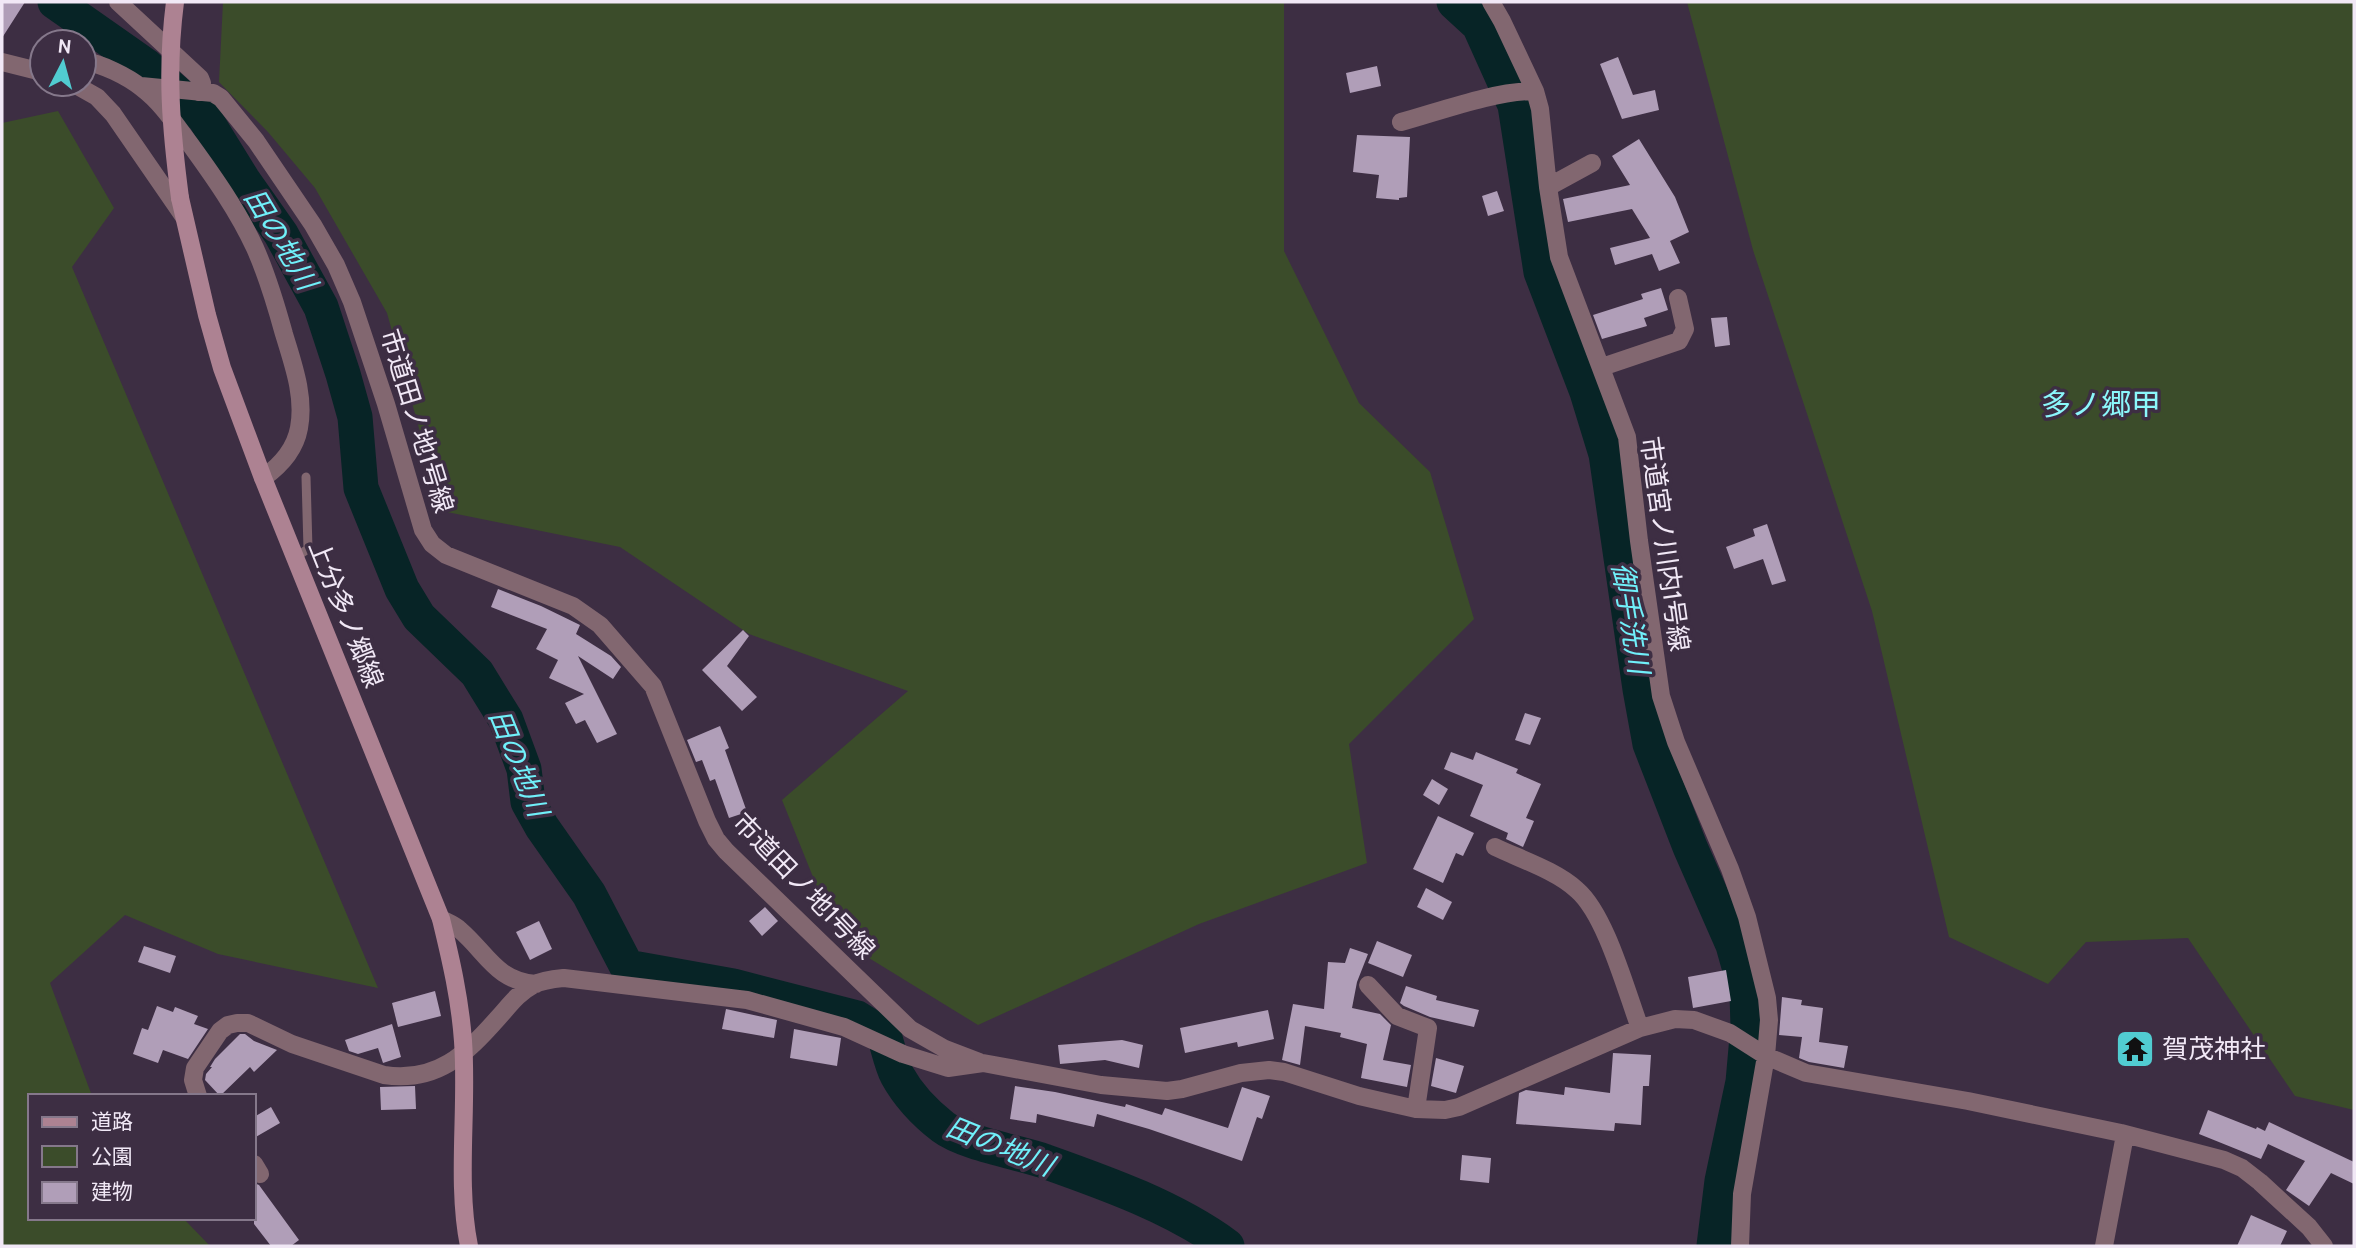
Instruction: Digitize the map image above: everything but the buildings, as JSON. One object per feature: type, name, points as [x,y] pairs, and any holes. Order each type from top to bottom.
[{"type":"main road","name":"上分多ノ郷線","points":[[175,2],[169,99],[180,198],[206,315],[222,368],[263,478],[440,919],[457,983],[463,1055],[465,1207],[469,1246]]},
{"type":"street","points":[[118,2],[200,78],[202,83],[196,92]]},
{"type":"street","name":"市道宮ノ川内1号線","points":[[1491,2],[1502,21],[1528,91],[1540,108],[1559,257],[1627,437],[1661,696],[1676,742],[1730,869],[1747,917],[1767,998],[1769,1020],[1742,1194],[1740,1246]]},
{"type":"street","points":[[2,62],[28,59]]},
{"type":"street","points":[[2,62],[28,68]]},
{"type":"street","points":[[98,66],[141,86],[163,107],[218,183],[255,248],[273,296],[298,385],[300,417],[291,450],[273,471],[263,478]]},
{"type":"street","name":"市道田ノ地1号線","points":[[141,86],[213,93],[221,98],[256,141],[313,225],[336,265],[352,302],[386,404],[423,530],[432,544],[446,555],[471,567],[573,606],[600,625],[653,686],[707,821],[726,851],[911,1028],[944,1049],[983,1063]]},
{"type":"street","points":[[1401,122],[1498,96],[1528,91]]},
{"type":"street","points":[[98,98],[113,114],[184,218]]},
{"type":"street","points":[[1548,187],[1592,163]]},
{"type":"street","points":[[1602,367],[1679,341],[1685,329],[1678,299]]},
{"type":"street","points":[[1495,847],[1559,878],[1576,888],[1589,902],[1600,923],[1640,1028]]},
{"type":"street","points":[[440,919],[458,928],[498,971],[522,983],[536,984]]},
{"type":"street","points":[[197,1094],[193,1080],[195,1068],[220,1031],[228,1025],[248,1023],[292,1044],[384,1075],[398,1077],[432,1071],[463,1055],[520,993],[549,980],[581,979],[733,998],[844,1027],[903,1054],[948,1068],[983,1063],[1101,1085],[1167,1091],[1241,1073],[1269,1070],[1416,1109],[1445,1110],[1460,1107],[1640,1028],[1675,1019],[1694,1020],[1730,1033],[1762,1053],[1806,1073],[1968,1101],[2125,1135],[2224,1160],[2242,1168],[2260,1182],[2309,1227],[2324,1246]]},
{"type":"street","points":[[1368,985],[1397,1016],[1428,1028],[1416,1109]]},
{"type":"street","points":[[2105,1246],[2125,1135]]},
{"type":"lane","points":[[294,558],[308,550],[306,477]]},
{"type":"green space","points":[[223,2],[1284,2],[1284,251],[1359,403],[1430,472],[1474,619],[1349,744],[1367,863],[1199,924],[978,1025],[838,939],[782,800],[908,691],[749,634],[620,547],[442,511],[387,313],[315,188],[268,132],[219,82]]},
{"type":"green space","points":[[1687,2],[2354,2],[2354,1110],[2295,1096],[2188,938],[2086,942],[2048,984],[1949,937],[1872,611],[1753,250]]},
{"type":"green space","points":[[58,111],[114,208],[72,267],[378,988],[218,954],[125,915],[50,983],[91,1094],[28,1094],[28,1220],[185,1220],[210,1246],[2,1246],[2,123]]},
{"type":"waterway","name":"田の地川","points":[[55,2],[145,65],[204,117],[281,234],[321,307],[355,417],[361,488],[402,589],[419,617],[477,673],[506,720],[524,769],[528,802],[542,827],[589,894],[627,967],[733,986],[857,1018],[884,1035],[901,1082],[917,1103],[952,1133],[1044,1161],[1139,1197],[1185,1219],[1227,1246]]},
{"type":"waterway","name":"御手洗川","points":[[1454,2],[1479,25],[1515,105],[1541,272],[1587,392],[1606,454],[1650,744],[1690,847],[1733,945],[1747,995],[1748,1026],[1743,1082],[1722,1181],[1714,1246]]},
{"type":"place","name":"賀茂神社","points":[[2135,1049]]},
{"type":"district","name":"多ノ郷甲","points":[[2101,404]]}]
